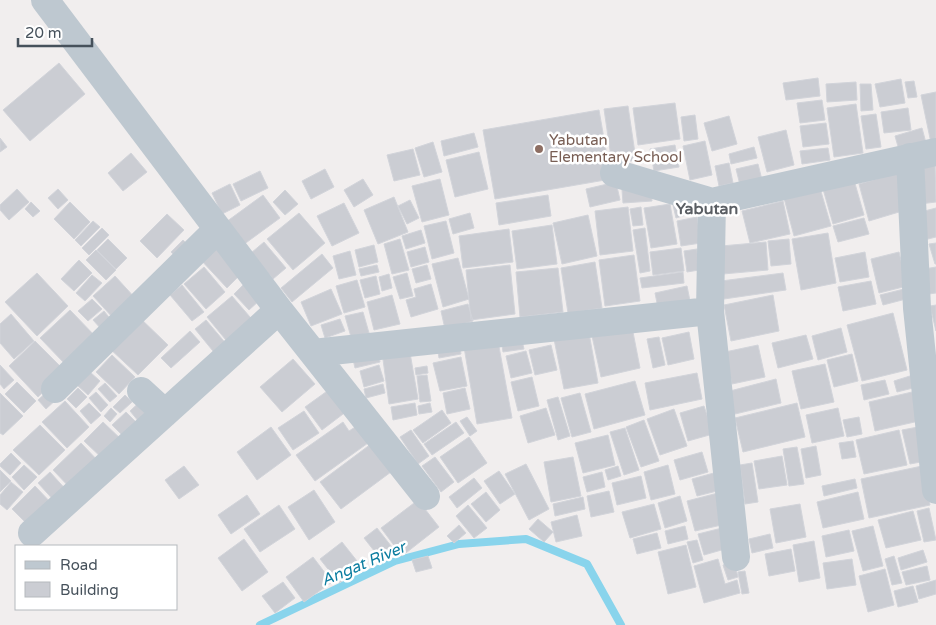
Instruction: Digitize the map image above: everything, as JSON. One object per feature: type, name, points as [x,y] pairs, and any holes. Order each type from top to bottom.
[{"type":"street","points":[[44,0],[279,310],[426,496]]},
{"type":"street","points":[[614,173],[712,202],[923,155],[917,308],[936,490]]},
{"type":"street","points":[[712,202],[710,311],[736,557]]},
{"type":"street","points":[[55,389],[218,230]]},
{"type":"street","points":[[32,533],[279,310]]},
{"type":"street","points":[[313,353],[710,311]]},
{"type":"street","points":[[141,391],[165,414]]},
{"type":"building","points":[[59,63],[85,94],[30,141],[3,110]]},
{"type":"building","points":[[818,78],[820,96],[786,100],[783,83]]},
{"type":"building","points":[[901,79],[905,103],[880,107],[875,84]]},
{"type":"building","points":[[914,81],[917,97],[908,98],[905,82]]},
{"type":"building","points":[[856,82],[857,100],[827,102],[826,84]]},
{"type":"building","points":[[860,84],[871,84],[873,110],[861,111]]},
{"type":"building","points":[[936,92],[936,142],[931,143],[921,95]]},
{"type":"building","points":[[822,100],[825,120],[800,123],[797,103]]},
{"type":"building","points":[[675,103],[680,139],[638,145],[633,108]]},
{"type":"building","points":[[856,104],[863,153],[834,157],[827,108]]},
{"type":"building","points":[[628,106],[636,160],[612,164],[604,109]]},
{"type":"building","points":[[908,108],[911,130],[884,133],[881,112]]},
{"type":"building","points":[[599,110],[611,179],[495,199],[483,130]]},
{"type":"building","points":[[876,114],[881,147],[866,149],[861,116]]},
{"type":"building","points":[[695,115],[698,139],[684,141],[681,117]]},
{"type":"building","points":[[729,116],[737,144],[712,151],[704,123]]},
{"type":"building","points":[[826,123],[829,144],[803,147],[800,126]]},
{"type":"building","points":[[922,128],[926,143],[899,150],[895,136]]},
{"type":"building","points":[[786,130],[794,165],[767,172],[758,137]]},
{"type":"building","points":[[474,133],[478,147],[444,156],[441,141]]},
{"type":"building","points":[[0,138],[7,147],[0,152]]},
{"type":"building","points":[[705,141],[712,175],[690,180],[683,146]]},
{"type":"building","points":[[433,142],[442,172],[424,177],[415,148]]},
{"type":"building","points":[[675,145],[679,167],[654,171],[650,149]]},
{"type":"building","points":[[754,147],[757,158],[731,164],[729,154]]},
{"type":"building","points":[[828,148],[830,160],[802,164],[800,151]]},
{"type":"building","points":[[413,149],[420,175],[394,181],[387,155]]},
{"type":"building","points":[[479,152],[488,189],[455,197],[446,160]]},
{"type":"building","points":[[131,153],[147,172],[123,191],[108,173]]},
{"type":"building","points":[[935,161],[936,202],[920,204],[914,164]]},
{"type":"building","points":[[729,163],[733,183],[719,186],[715,166]]},
{"type":"building","points":[[758,164],[762,180],[740,185],[736,169]]},
{"type":"building","points":[[325,169],[334,187],[311,199],[302,181]]},
{"type":"building","points":[[260,171],[268,188],[241,201],[233,184]]},
{"type":"building","points":[[898,173],[909,209],[869,221],[859,184]]},
{"type":"building","points":[[363,179],[373,195],[354,207],[344,190]]},
{"type":"building","points":[[440,179],[449,215],[422,222],[412,186]]},
{"type":"building","points":[[854,180],[864,215],[833,224],[823,189]]},
{"type":"building","points":[[616,182],[620,200],[590,207],[586,189]]},
{"type":"building","points":[[230,184],[240,205],[222,214],[212,193]]},
{"type":"building","points":[[651,188],[652,201],[623,203],[622,190]]},
{"type":"building","points":[[820,188],[831,226],[794,236],[784,198]]},
{"type":"building","points":[[17,189],[29,202],[9,220],[0,210],[0,205]]},
{"type":"building","points":[[58,189],[68,200],[58,209],[48,198]]},
{"type":"building","points":[[285,190],[298,204],[285,215],[273,202]]},
{"type":"building","points":[[263,195],[280,218],[243,245],[226,222]]},
{"type":"building","points":[[548,195],[551,216],[499,225],[496,203]]},
{"type":"building","points":[[394,197],[408,232],[378,244],[364,210]]},
{"type":"building","points":[[410,200],[419,218],[407,224],[398,206]]},
{"type":"building","points":[[693,200],[696,212],[676,218],[673,205]]},
{"type":"building","points":[[783,201],[790,234],[750,243],[742,211]]},
{"type":"building","points":[[31,202],[40,211],[33,217],[25,209]]},
{"type":"building","points":[[70,202],[90,222],[74,239],[54,219]]},
{"type":"building","points":[[344,203],[359,233],[332,246],[317,216]]},
{"type":"building","points":[[670,204],[677,244],[651,248],[644,208]]},
{"type":"building","points":[[628,207],[633,251],[600,255],[595,211]]},
{"type":"building","points":[[641,207],[643,225],[633,226],[630,209]]},
{"type":"building","points":[[936,208],[936,237],[924,240],[917,213]]},
{"type":"building","points":[[299,213],[325,243],[293,270],[267,239]]},
{"type":"building","points":[[470,213],[474,228],[453,234],[449,219]]},
{"type":"building","points":[[167,214],[184,230],[157,258],[140,241]]},
{"type":"building","points":[[588,215],[597,256],[562,264],[553,223]]},
{"type":"building","points":[[697,217],[701,243],[681,246],[677,221]]},
{"type":"building","points":[[864,218],[869,234],[838,242],[833,226]]},
{"type":"building","points":[[93,221],[100,227],[81,246],[75,240]]},
{"type":"building","points":[[446,221],[454,253],[432,259],[424,226]]},
{"type":"building","points":[[552,225],[557,264],[517,269],[512,231]]},
{"type":"building","points":[[102,228],[109,235],[89,255],[82,248]]},
{"type":"building","points":[[645,228],[650,271],[640,273],[633,230]]},
{"type":"building","points":[[509,229],[513,262],[463,268],[459,236]]},
{"type":"building","points":[[421,230],[425,243],[406,249],[402,236]]},
{"type":"building","points":[[828,233],[836,283],[801,290],[792,239]]},
{"type":"building","points":[[108,239],[127,258],[116,269],[97,250]]},
{"type":"building","points":[[400,239],[409,270],[392,274],[384,244]]},
{"type":"building","points":[[789,239],[791,264],[771,266],[768,241]]},
{"type":"building","points":[[183,240],[189,246],[177,258],[171,252]]},
{"type":"building","points":[[264,242],[286,268],[273,279],[251,253]]},
{"type":"building","points":[[766,242],[768,270],[723,274],[721,246]]},
{"type":"building","points":[[936,243],[936,264],[935,264],[929,244]]},
{"type":"building","points":[[374,245],[378,262],[359,267],[355,250]]},
{"type":"building","points":[[214,246],[240,275],[227,288],[200,259]]},
{"type":"building","points":[[425,247],[429,262],[411,267],[407,252]]},
{"type":"building","points":[[681,248],[684,271],[653,275],[650,252]]},
{"type":"building","points":[[697,249],[699,270],[687,272],[684,251]]},
{"type":"building","points":[[96,250],[116,270],[106,280],[86,260]]},
{"type":"building","points":[[350,251],[356,275],[339,279],[333,256]]},
{"type":"building","points":[[865,252],[869,277],[840,282],[835,258]]},
{"type":"building","points":[[899,252],[907,286],[879,293],[871,259]]},
{"type":"building","points":[[322,254],[333,268],[292,302],[281,288]]},
{"type":"building","points":[[634,255],[640,301],[605,306],[599,260]]},
{"type":"building","points":[[458,258],[469,299],[443,307],[432,264]]},
{"type":"building","points":[[79,260],[92,273],[74,291],[61,279]]},
{"type":"building","points":[[595,262],[602,308],[568,313],[561,268]]},
{"type":"building","points":[[377,265],[379,272],[361,276],[359,269]]},
{"type":"building","points":[[427,265],[431,279],[416,283],[412,269]]},
{"type":"building","points":[[510,265],[515,314],[471,320],[466,270]]},
{"type":"building","points":[[204,267],[225,292],[206,309],[184,284]]},
{"type":"building","points":[[936,267],[936,293],[929,294],[924,269]]},
{"type":"building","points":[[558,268],[563,312],[520,317],[516,272]]},
{"type":"building","points":[[683,272],[684,283],[642,288],[640,278]]},
{"type":"building","points":[[37,273],[68,306],[37,336],[5,302]]},
{"type":"building","points":[[407,273],[413,296],[400,299],[393,277]]},
{"type":"building","points":[[783,273],[786,290],[724,299],[721,281]]},
{"type":"building","points":[[389,274],[392,288],[382,291],[379,277]]},
{"type":"building","points":[[92,275],[102,283],[85,301],[76,293]]},
{"type":"building","points":[[115,276],[136,299],[114,319],[93,296]]},
{"type":"building","points":[[376,276],[380,294],[365,298],[360,280]]},
{"type":"building","points":[[357,280],[365,307],[344,313],[336,286]]},
{"type":"building","points":[[871,281],[876,304],[843,311],[838,287]]},
{"type":"building","points":[[245,283],[260,300],[249,310],[234,294]]},
{"type":"building","points":[[431,284],[438,309],[411,317],[406,300],[416,297],[414,289]]},
{"type":"building","points":[[182,285],[204,312],[192,321],[170,295]]},
{"type":"building","points":[[687,286],[690,301],[658,308],[655,293]]},
{"type":"building","points":[[331,289],[342,314],[311,326],[301,302]]},
{"type":"building","points":[[904,289],[906,299],[883,305],[880,295]]},
{"type":"building","points":[[392,295],[400,324],[374,330],[367,302]]},
{"type":"building","points":[[773,295],[779,331],[731,341],[724,305]]},
{"type":"building","points":[[232,296],[256,324],[230,345],[207,317]]},
{"type":"building","points":[[92,299],[102,309],[88,321],[78,311]]},
{"type":"building","points":[[468,304],[473,321],[445,329],[441,311]]},
{"type":"building","points":[[936,305],[936,331],[930,306]]},
{"type":"building","points":[[70,310],[96,337],[66,365],[40,338]]},
{"type":"building","points":[[104,311],[112,321],[102,330],[93,320]]},
{"type":"building","points":[[363,312],[369,333],[351,337],[345,316]]},
{"type":"building","points":[[893,313],[907,370],[862,381],[847,325]]},
{"type":"building","points":[[11,314],[34,341],[14,359],[0,343],[0,324]]},
{"type":"building","points":[[138,316],[168,345],[138,375],[108,347]]},
{"type":"building","points":[[340,319],[345,331],[325,338],[321,325]]},
{"type":"building","points":[[206,320],[228,346],[217,356],[195,329]]},
{"type":"building","points":[[632,327],[640,368],[601,377],[592,336]]},
{"type":"building","points":[[841,328],[847,352],[818,360],[812,336]]},
{"type":"building","points":[[190,331],[200,342],[171,368],[161,358]]},
{"type":"building","points":[[689,332],[694,359],[668,365],[662,338]]},
{"type":"building","points":[[589,333],[598,383],[564,389],[554,339]]},
{"type":"building","points":[[806,335],[813,359],[778,368],[772,343]]},
{"type":"building","points":[[521,336],[524,349],[503,352],[501,338]]},
{"type":"building","points":[[659,337],[665,365],[653,368],[647,339]]},
{"type":"building","points":[[35,341],[65,371],[38,397],[9,366]]},
{"type":"building","points":[[498,341],[512,418],[477,424],[464,347]]},
{"type":"building","points":[[459,342],[461,354],[439,358],[437,346]]},
{"type":"building","points":[[551,345],[557,370],[535,375],[529,350]]},
{"type":"building","points":[[758,345],[765,377],[732,384],[725,352]]},
{"type":"building","points":[[409,347],[418,399],[389,404],[382,352]]},
{"type":"building","points":[[378,350],[380,362],[355,368],[352,355]]},
{"type":"building","points":[[526,351],[532,373],[511,378],[506,356]]},
{"type":"building","points":[[852,354],[858,381],[834,387],[827,360]]},
{"type":"building","points":[[112,355],[135,377],[119,394],[96,372]]},
{"type":"building","points":[[461,357],[467,386],[440,391],[433,363]]},
{"type":"building","points":[[293,359],[315,384],[282,412],[260,387]]},
{"type":"building","points":[[825,364],[834,402],[801,409],[792,371]]},
{"type":"building","points":[[0,365],[14,380],[4,389],[0,384]]},
{"type":"building","points":[[379,365],[384,381],[364,387],[360,371]]},
{"type":"building","points":[[427,366],[428,373],[416,375],[415,368]]},
{"type":"building","points":[[90,372],[100,381],[88,395],[77,385]]},
{"type":"building","points":[[697,373],[702,399],[650,410],[645,383]]},
{"type":"building","points":[[427,375],[431,401],[420,402],[417,376]]},
{"type":"building","points":[[913,375],[917,387],[897,392],[894,381]]},
{"type":"building","points":[[532,377],[539,406],[518,411],[511,382]]},
{"type":"building","points":[[776,379],[781,403],[731,415],[726,392]]},
{"type":"building","points":[[885,380],[889,394],[864,400],[861,385]]},
{"type":"building","points":[[635,381],[645,415],[594,429],[585,394]]},
{"type":"building","points":[[17,382],[36,401],[24,413],[5,394]]},
{"type":"building","points":[[105,383],[117,396],[110,402],[98,389]]},
{"type":"building","points":[[383,384],[385,393],[366,398],[364,389]]},
{"type":"building","points":[[51,388],[59,397],[46,409],[38,400]]},
{"type":"building","points":[[78,388],[87,397],[76,408],[67,399]]},
{"type":"building","points":[[465,388],[470,409],[447,414],[443,393]]},
{"type":"building","points":[[330,389],[347,411],[322,430],[305,407]]},
{"type":"building","points":[[96,392],[108,405],[101,412],[89,398]]},
{"type":"building","points":[[912,392],[919,421],[875,431],[869,402]]},
{"type":"building","points":[[0,393],[23,416],[3,435],[0,433]]},
{"type":"building","points":[[580,393],[591,432],[572,437],[561,398]]},
{"type":"building","points":[[125,395],[132,402],[120,413],[113,407]]},
{"type":"building","points":[[145,397],[144,428],[130,411]]},
{"type":"building","points":[[558,397],[570,436],[558,440],[547,400]]},
{"type":"building","points":[[65,401],[89,427],[67,448],[42,422]]},
{"type":"building","points":[[89,403],[101,415],[91,424],[80,411]]},
{"type":"building","points":[[415,403],[417,415],[393,420],[391,407]]},
{"type":"building","points":[[430,403],[432,412],[419,414],[418,406]]},
{"type":"building","points":[[797,403],[805,437],[743,452],[735,418]]},
{"type":"building","points":[[704,406],[713,434],[688,441],[680,413]]},
{"type":"building","points":[[111,408],[117,414],[110,422],[104,416]]},
{"type":"building","points":[[546,408],[555,435],[528,443],[520,416]]},
{"type":"building","points":[[838,408],[844,436],[812,443],[806,415]]},
{"type":"building","points":[[674,409],[687,446],[660,455],[647,419]]},
{"type":"building","points":[[442,410],[451,423],[423,443],[413,430]]},
{"type":"building","points":[[304,411],[319,433],[293,450],[278,428]]},
{"type":"building","points":[[126,412],[142,428],[128,441],[112,425]]},
{"type":"building","points":[[467,417],[477,431],[470,436],[460,421]]},
{"type":"building","points":[[859,417],[862,434],[847,437],[843,420]]},
{"type":"building","points":[[644,420],[659,461],[641,467],[626,427]]},
{"type":"building","points":[[103,422],[124,442],[105,461],[84,441]]},
{"type":"building","points":[[343,422],[349,431],[363,422],[375,438],[315,481],[296,455]]},
{"type":"building","points":[[456,422],[464,433],[432,455],[424,444]]},
{"type":"building","points":[[40,425],[65,450],[39,475],[13,450]]},
{"type":"building","points":[[271,427],[291,455],[257,480],[237,452]]},
{"type":"building","points":[[918,427],[926,461],[910,464],[902,430]]},
{"type":"building","points":[[625,428],[639,470],[624,475],[610,432]]},
{"type":"building","points":[[411,430],[429,456],[418,464],[400,437]]},
{"type":"building","points":[[899,430],[907,465],[864,474],[856,440]]},
{"type":"building","points":[[608,435],[615,465],[583,473],[575,443]]},
{"type":"building","points":[[469,437],[487,463],[458,483],[440,457]]},
{"type":"building","points":[[375,441],[395,469],[341,509],[320,482]]},
{"type":"building","points":[[853,441],[856,457],[842,459],[839,443]]},
{"type":"building","points":[[81,443],[101,464],[73,491],[53,470]]},
{"type":"building","points":[[816,446],[821,475],[806,478],[801,449]]},
{"type":"building","points":[[797,447],[804,484],[789,486],[783,449]]},
{"type":"building","points":[[702,452],[708,472],[680,480],[674,460]]},
{"type":"building","points":[[11,453],[21,463],[10,475],[0,464]]},
{"type":"building","points":[[782,456],[787,485],[759,489],[754,461]]},
{"type":"building","points":[[435,457],[454,482],[441,492],[422,466]]},
{"type":"building","points":[[573,457],[581,496],[551,502],[544,462]]},
{"type":"building","points":[[752,463],[758,502],[745,504],[740,465]]},
{"type":"building","points":[[526,464],[549,509],[529,520],[505,474]]},
{"type":"building","points":[[24,465],[37,477],[24,490],[12,477]]},
{"type":"building","points":[[668,465],[675,494],[651,500],[644,472]]},
{"type":"building","points":[[184,466],[199,485],[179,499],[165,480]]},
{"type":"building","points":[[618,466],[621,476],[608,480],[605,470]]},
{"type":"building","points":[[922,466],[930,505],[869,518],[861,479]]},
{"type":"building","points":[[0,470],[11,481],[0,492]]},
{"type":"building","points":[[499,471],[515,494],[500,504],[484,481]]},
{"type":"building","points":[[721,471],[725,489],[697,496],[692,479]]},
{"type":"building","points":[[50,472],[69,493],[57,504],[38,483]]},
{"type":"building","points":[[602,472],[605,487],[587,492],[583,477]]},
{"type":"building","points":[[641,476],[646,498],[617,505],[612,483]]},
{"type":"building","points":[[474,478],[482,488],[457,508],[449,497]]},
{"type":"building","points":[[855,479],[857,488],[824,496],[822,486]]},
{"type":"building","points":[[11,482],[23,492],[7,510],[0,504],[0,495]]},
{"type":"building","points":[[35,486],[55,507],[32,529],[12,509]]},
{"type":"building","points":[[314,490],[335,522],[309,540],[288,507]]},
{"type":"building","points":[[609,491],[614,512],[591,517],[587,496]]},
{"type":"building","points":[[486,492],[500,510],[486,522],[471,504]]},
{"type":"building","points":[[858,492],[864,519],[823,528],[817,502]]},
{"type":"building","points":[[718,493],[726,524],[695,531],[687,501]]},
{"type":"building","points":[[247,495],[260,514],[231,534],[218,515]]},
{"type":"building","points":[[680,496],[687,521],[665,528],[658,503]]},
{"type":"building","points":[[583,497],[585,509],[555,516],[553,504]]},
{"type":"building","points":[[418,500],[439,527],[402,556],[381,528]]},
{"type":"building","points":[[654,504],[661,529],[630,538],[622,512]]},
{"type":"building","points":[[800,504],[806,537],[776,543],[770,509]]},
{"type":"building","points":[[279,505],[295,529],[260,552],[244,529]]},
{"type":"building","points":[[468,505],[487,528],[474,538],[456,516]]},
{"type":"building","points":[[929,508],[936,540],[924,542],[917,511]]},
{"type":"building","points":[[913,511],[921,540],[886,548],[878,520]]},
{"type":"building","points":[[577,515],[582,536],[556,542],[551,522]]},
{"type":"building","points":[[538,519],[553,532],[544,542],[529,529]]},
{"type":"building","points":[[459,525],[466,533],[454,543],[447,536]]},
{"type":"building","points":[[685,526],[688,539],[668,544],[665,531]]},
{"type":"building","points":[[873,526],[883,566],[863,571],[852,531]]},
{"type":"building","points":[[726,527],[732,547],[704,555],[698,534]]},
{"type":"building","points":[[377,528],[395,551],[382,561],[364,538]]},
{"type":"building","points":[[849,530],[854,551],[826,557],[822,536]]},
{"type":"building","points":[[657,533],[661,548],[637,554],[633,539]]},
{"type":"building","points":[[770,534],[773,548],[752,553],[749,539]]},
{"type":"building","points":[[244,539],[268,572],[242,591],[218,558]]},
{"type":"building","points":[[697,540],[703,560],[693,563],[687,542]]},
{"type":"building","points":[[814,541],[820,578],[799,582],[793,545]]},
{"type":"building","points":[[342,542],[361,566],[339,583],[320,559]]},
{"type":"building","points":[[686,545],[696,587],[668,594],[658,552]]},
{"type":"building","points":[[791,549],[795,571],[769,576],[765,554]]},
{"type":"building","points":[[923,550],[927,562],[901,570],[898,558]]},
{"type":"building","points":[[428,556],[432,568],[416,572],[412,560]]},
{"type":"building","points":[[894,556],[902,583],[892,585],[885,559]]},
{"type":"building","points":[[313,557],[332,582],[304,602],[286,577]]},
{"type":"building","points":[[718,559],[725,584],[737,580],[740,593],[704,603],[694,566]]},
{"type":"building","points":[[852,559],[856,585],[827,589],[823,563]]},
{"type":"building","points":[[734,561],[738,577],[728,580],[723,565]]},
{"type":"building","points":[[927,566],[930,580],[906,585],[902,572]]},
{"type":"building","points":[[885,569],[894,605],[868,612],[859,576]]},
{"type":"building","points":[[745,571],[749,593],[742,594],[738,572]]},
{"type":"building","points":[[936,580],[936,594],[919,599],[916,586]]},
{"type":"building","points":[[283,582],[295,598],[275,613],[262,596]]},
{"type":"building","points":[[913,586],[918,602],[898,607],[894,591]]},
{"type":"waterway","name":"Angat River","points":[[260,625],[395,561],[459,544],[526,539],[587,564],[621,625]]},
{"type":"place","name":"Yabutan Elementary School","points":[[539,149]]},
{"type":"district","name":"Yabutan","points":[[707,208]]}]
